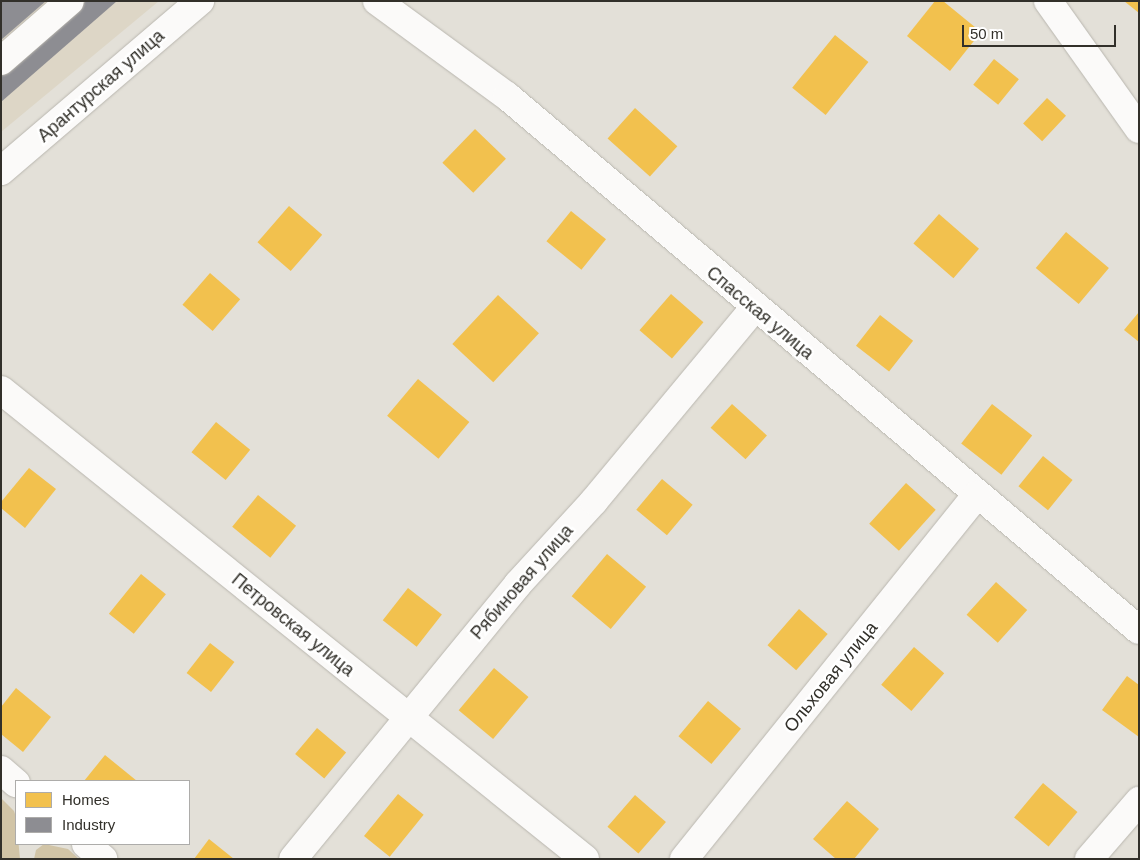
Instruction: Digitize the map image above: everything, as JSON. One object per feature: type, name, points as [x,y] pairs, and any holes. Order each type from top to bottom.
[{"type":"street","points":[[1,61],[70,1]]},
{"type":"street","name":"Арантурская улица","points":[[1,171],[200,1]]},
{"type":"street","name":"Спасская улица","points":[[377,1],[507,96],[754,308],[1139,630]]},
{"type":"street","points":[[1048,1],[1139,128]]},
{"type":"street","name":"Рябиновая улица","points":[[293,859],[518,584],[594,501],[754,308]]},
{"type":"street","name":"Петровская улица","points":[[1,390],[585,859]]},
{"type":"street","name":"Ольховая улица","points":[[684,859],[977,495]]},
{"type":"street","points":[[1,770],[15,782]]},
{"type":"street","points":[[1089,859],[1139,801]]},
{"type":"street","points":[[87,845],[103,859]]},
{"type":"shaded area","points":[[1,1],[159,1],[1,132]]},
{"type":"shaded area","points":[[1,798],[15,814],[15,845],[19,845],[20,859],[1,859]]},
{"type":"shaded area","points":[[43,845],[68,849],[79,859],[34,859],[36,850]]},
{"type":"building: Homes","points":[[935,1],[943,1],[981,32],[950,71],[907,36]]},
{"type":"building: Homes","points":[[1124,1],[1139,1],[1139,13]]},
{"type":"building: Homes","points":[[835,35],[868,62],[826,115],[792,88]]},
{"type":"building: Homes","points":[[994,59],[1019,79],[998,105],[973,85]]},
{"type":"building: Homes","points":[[1047,98],[1066,116],[1042,141],[1023,124]]},
{"type":"building: Homes","points":[[635,108],[677,146],[650,177],[608,138]]},
{"type":"building: Homes","points":[[475,129],[506,159],[473,193],[442,163]]},
{"type":"building: Homes","points":[[289,206],[322,235],[291,271],[258,242]]},
{"type":"building: Homes","points":[[571,211],[606,239],[581,270],[546,241]]},
{"type":"building: Homes","points":[[939,214],[979,249],[953,278],[913,243]]},
{"type":"building: Homes","points":[[1066,232],[1109,268],[1079,304],[1036,268]]},
{"type":"building: Homes","points":[[210,273],[240,299],[213,331],[182,305]]},
{"type":"building: Homes","points":[[671,294],[703,322],[672,358],[640,330]]},
{"type":"building: Homes","points":[[498,295],[539,333],[493,382],[452,344]]},
{"type":"building: Homes","points":[[1139,312],[1139,342],[1124,330]]},
{"type":"building: Homes","points":[[880,315],[913,341],[889,372],[856,346]]},
{"type":"building: Homes","points":[[418,379],[469,422],[438,459],[387,416]]},
{"type":"building: Homes","points":[[732,404],[767,435],[746,459],[711,428]]},
{"type":"building: Homes","points":[[992,404],[1032,435],[1001,475],[961,443]]},
{"type":"building: Homes","points":[[216,422],[250,450],[226,480],[191,452]]},
{"type":"building: Homes","points":[[1043,456],[1073,480],[1048,510],[1018,486]]},
{"type":"building: Homes","points":[[29,468],[56,489],[25,528],[1,508],[1,502]]},
{"type":"building: Homes","points":[[662,479],[693,505],[667,535],[636,510]]},
{"type":"building: Homes","points":[[906,483],[936,510],[899,551],[869,524]]},
{"type":"building: Homes","points":[[258,495],[296,526],[270,558],[232,527]]},
{"type":"building: Homes","points":[[607,554],[646,587],[611,629],[572,596]]},
{"type":"building: Homes","points":[[141,574],[166,594],[134,634],[109,614]]},
{"type":"building: Homes","points":[[996,582],[1027,610],[998,643],[967,615]]},
{"type":"building: Homes","points":[[408,588],[442,614],[417,647],[383,620]]},
{"type":"building: Homes","points":[[799,609],[828,634],[796,670],[768,645]]},
{"type":"building: Homes","points":[[210,643],[234,662],[211,692],[187,673]]},
{"type":"building: Homes","points":[[914,647],[944,673],[911,711],[881,685]]},
{"type":"building: Homes","points":[[494,668],[528,697],[493,739],[459,710]]},
{"type":"building: Homes","points":[[1127,676],[1139,685],[1139,737],[1102,710]]},
{"type":"building: Homes","points":[[16,688],[51,717],[23,752],[1,734],[1,707]]},
{"type":"building: Homes","points":[[708,701],[741,729],[711,764],[678,736]]},
{"type":"building: Homes","points":[[317,728],[346,752],[324,778],[295,754]]},
{"type":"building: Homes","points":[[105,755],[136,780],[85,780]]},
{"type":"building: Homes","points":[[1043,783],[1077,812],[1049,846],[1014,817]]},
{"type":"building: Homes","points":[[398,794],[424,815],[390,857],[364,836]]},
{"type":"building: Homes","points":[[635,795],[666,822],[638,854],[607,827]]},
{"type":"building: Homes","points":[[847,801],[879,829],[854,859],[836,859],[813,839]]},
{"type":"building: Homes","points":[[209,839],[234,859],[194,859]]},
{"type":"building: Industry","points":[[1,1],[46,1],[1,40]]},
{"type":"building: Industry","points":[[86,1],[117,1],[1,102],[1,75]]}]
